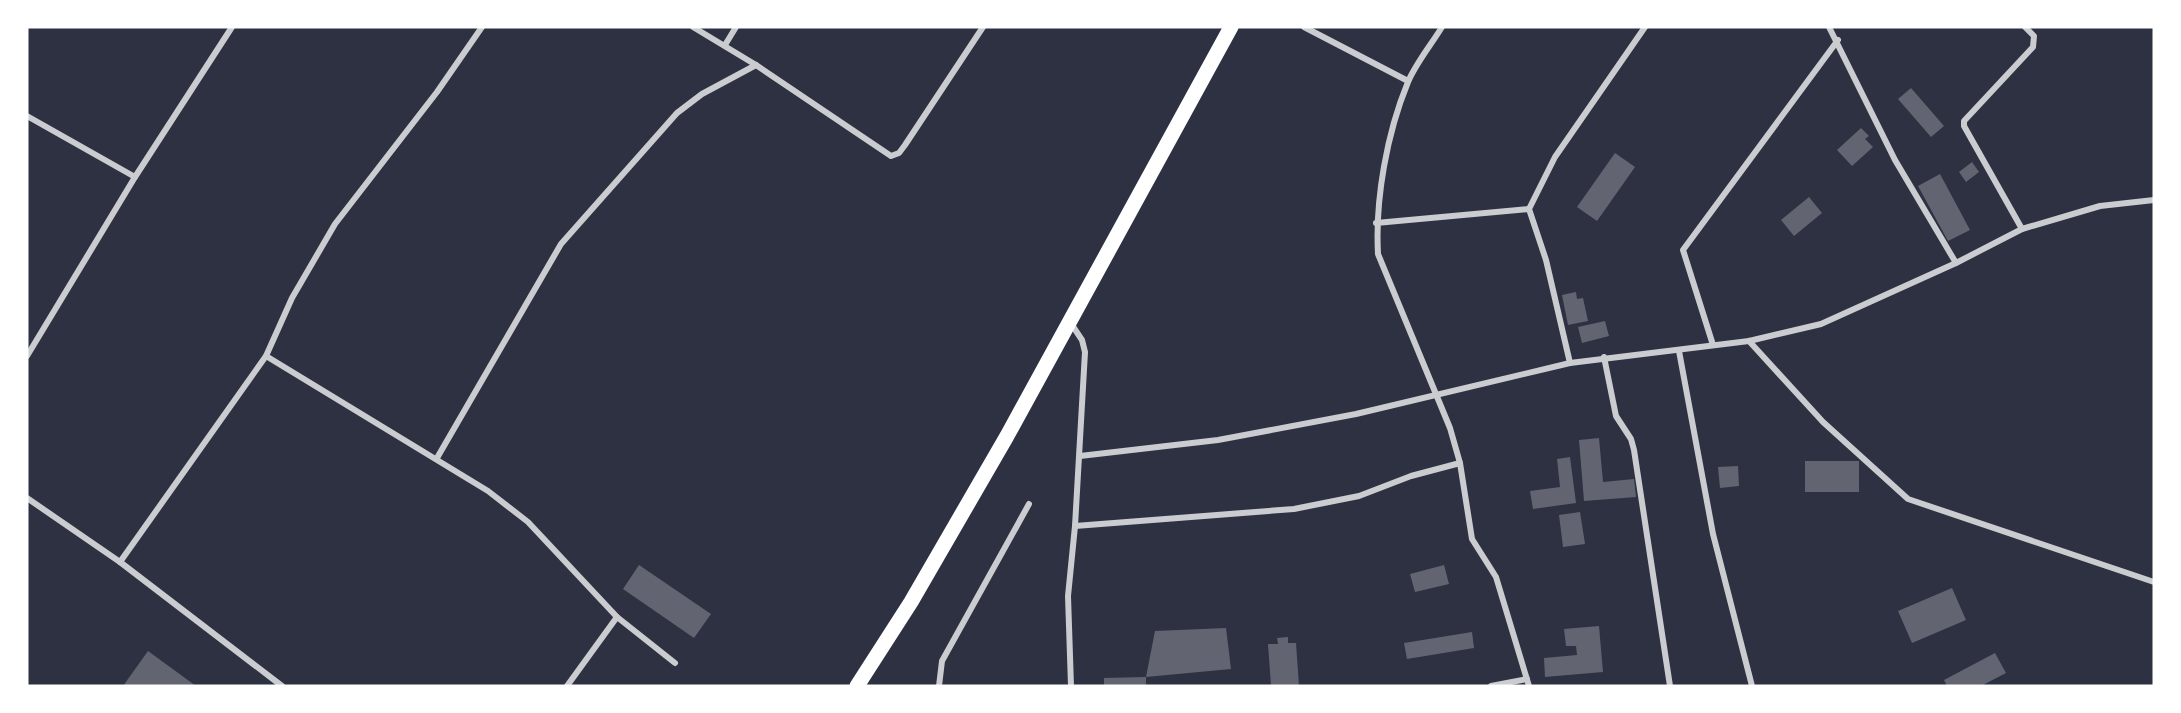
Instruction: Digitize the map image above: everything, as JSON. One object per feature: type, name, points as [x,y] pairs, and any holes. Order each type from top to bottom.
[{"type":"main road","points":[[857,686],[911,602],[1007,435],[1231,27]]},
{"type":"street","points":[[27,356],[135,177],[232,27]]},
{"type":"street","points":[[120,562],[266,356],[292,298],[335,224],[437,92],[482,27]]},
{"type":"street","points":[[693,27],[756,65],[891,156],[899,153],[905,145],[983,27]]},
{"type":"street","points":[[725,45],[735,27]]},
{"type":"street","points":[[1304,27],[1408,81]]},
{"type":"street","points":[[1442,27],[1408,81],[1382,172],[1376,223],[1378,254],[1450,428],[1460,463],[1472,539],[1496,577],[1528,683],[1491,686]]},
{"type":"street","points":[[1570,363],[1546,260],[1529,209],[1555,157],[1645,27]]},
{"type":"street","points":[[1829,27],[1838,40],[1894,160],[1956,263]]},
{"type":"street","points":[[2022,229],[1964,126],[1964,121],[2033,47],[2034,36],[2025,27]]},
{"type":"street","points":[[1713,345],[1683,250],[1838,40]]},
{"type":"street","points":[[437,458],[561,244],[677,113],[702,94],[756,65]]},
{"type":"street","points":[[27,116],[135,177]]},
{"type":"street","points":[[1080,456],[1218,440],[1437,397],[1570,363],[1604,357],[1679,351],[1749,341],[1821,324],[1956,263],[2022,229],[2100,206],[2154,200]]},
{"type":"street","points":[[1376,223],[1529,209]]},
{"type":"street","points":[[1069,320],[1082,340],[1085,352],[1079,421],[1080,456],[1068,596],[1071,686]]},
{"type":"street","points":[[1749,341],[1823,422],[1908,499],[2154,582]]},
{"type":"street","points":[[1679,351],[1713,534],[1752,686]]},
{"type":"street","points":[[266,356],[488,491],[528,522],[616,617],[675,663]]},
{"type":"street","points":[[1604,357],[1616,416],[1634,450],[1670,686]]},
{"type":"street","points":[[1075,526],[1294,509],[1359,496],[1411,476],[1460,463]]},
{"type":"street","points":[[27,498],[120,562],[282,686]]},
{"type":"street","points":[[939,686],[942,661],[1029,504]]},
{"type":"street","points":[[567,686],[616,617]]},
{"type":"building","points":[[1911,88],[1944,126],[1931,137],[1898,99]]},
{"type":"building","points":[[1861,128],[1869,136],[1865,139],[1873,147],[1852,166],[1837,150]]},
{"type":"building","points":[[1615,153],[1635,167],[1597,221],[1577,207]]},
{"type":"building","points":[[1972,162],[1979,172],[1966,182],[1959,172]]},
{"type":"building","points":[[1940,174],[1970,230],[1948,241],[1918,186]]},
{"type":"building","points":[[1809,197],[1822,213],[1794,236],[1781,220]]},
{"type":"building","points":[[1576,292],[1577,299],[1583,298],[1588,321],[1568,325],[1562,295]]},
{"type":"building","points":[[1605,321],[1609,336],[1582,343],[1578,327]]},
{"type":"building","points":[[1599,438],[1603,482],[1634,479],[1636,497],[1584,501],[1579,440]]},
{"type":"building","points":[[1570,457],[1576,503],[1533,509],[1530,491],[1560,487],[1557,459]]},
{"type":"building","points":[[1805,461],[1859,461],[1859,492],[1805,492]]},
{"type":"building","points":[[1738,466],[1739,486],[1720,488],[1718,467]]},
{"type":"building","points":[[1580,512],[1585,544],[1563,547],[1559,515]]},
{"type":"building","points":[[639,565],[711,614],[694,638],[623,589]]},
{"type":"building","points":[[1444,565],[1449,584],[1415,592],[1410,574]]},
{"type":"building","points":[[1952,588],[1966,620],[1912,643],[1898,611]]},
{"type":"building","points":[[1599,626],[1603,672],[1545,677],[1544,658],[1577,655],[1576,646],[1566,646],[1564,629]]},
{"type":"building","points":[[1226,628],[1231,669],[1146,677],[1155,631]]},
{"type":"building","points":[[1472,632],[1474,648],[1407,659],[1404,643]]},
{"type":"building","points":[[1288,637],[1288,643],[1296,643],[1299,686],[1271,686],[1268,644],[1278,644],[1277,638]]},
{"type":"building","points":[[148,651],[196,686],[123,686]]},
{"type":"building","points":[[1995,653],[2006,673],[1981,686],[1947,686],[1944,680]]},
{"type":"building","points":[[1146,677],[1146,686],[1104,686],[1104,678]]}]
